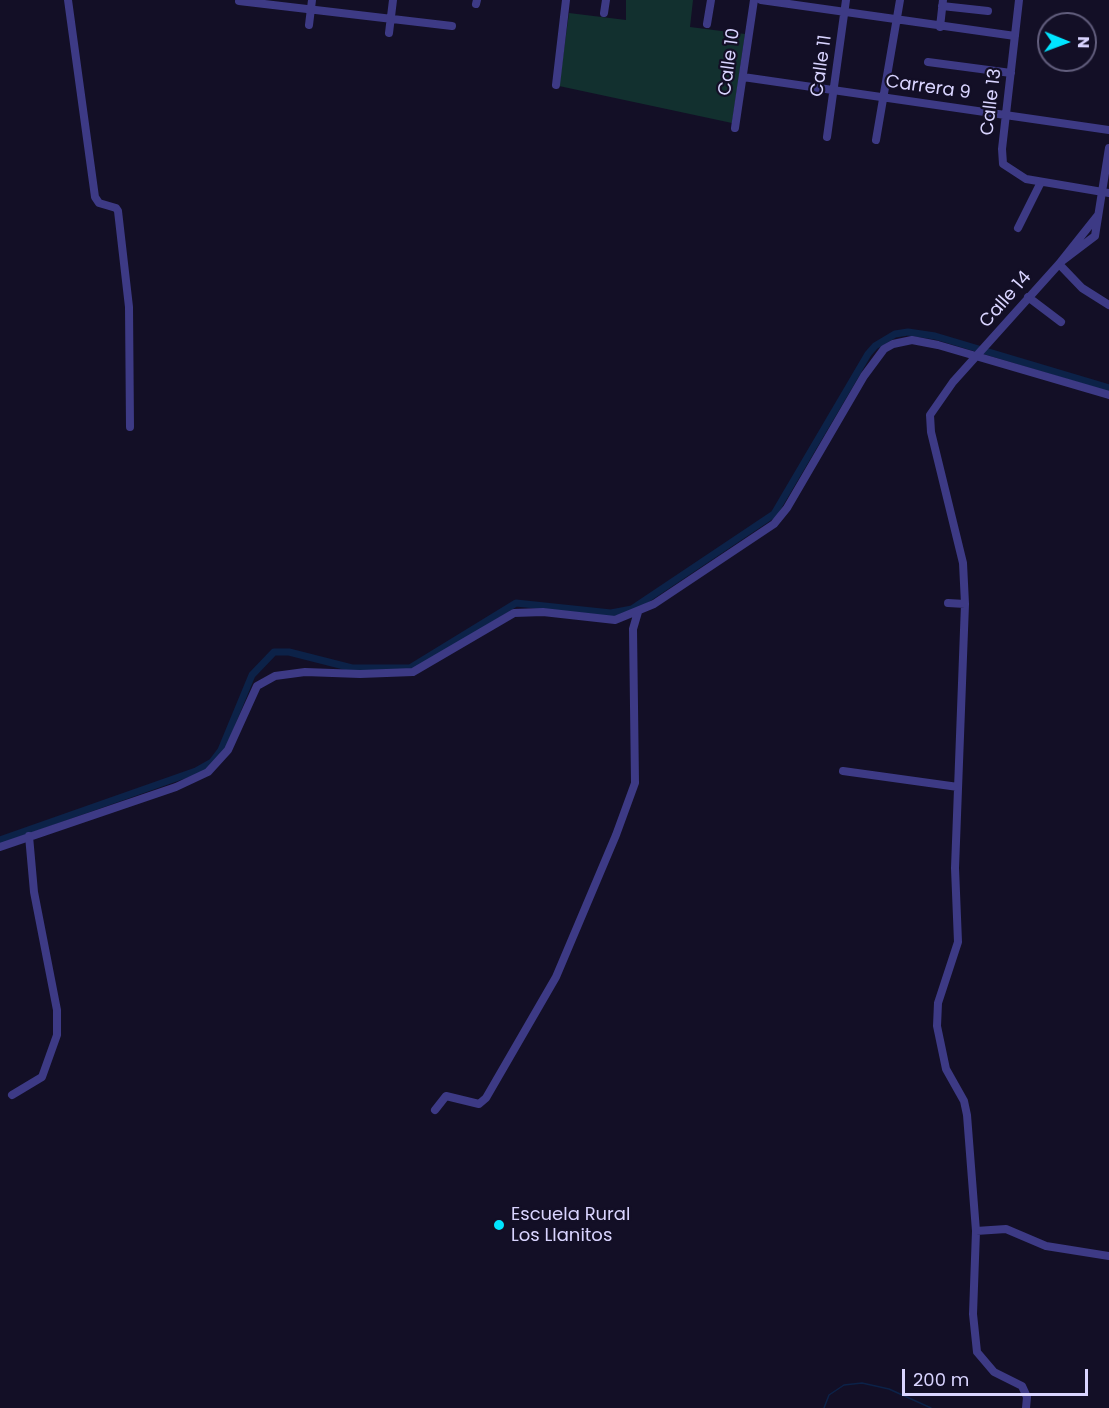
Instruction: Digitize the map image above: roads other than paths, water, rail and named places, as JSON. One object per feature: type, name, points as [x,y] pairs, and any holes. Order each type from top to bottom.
[{"type":"street","points":[[68,0],[95,197],[99,203],[116,208],[118,211],[129,307],[130,427]]},
{"type":"street","points":[[309,25],[312,0]]},
{"type":"street","points":[[389,33],[393,0]]},
{"type":"street","points":[[556,85],[566,0]]},
{"type":"street","points":[[604,13],[606,0]]},
{"type":"street","points":[[707,24],[711,0]]},
{"type":"street","name":"Calle 10","points":[[735,128],[754,0]]},
{"type":"street","points":[[761,0],[897,22],[1015,36]]},
{"type":"street","name":"Calle 11","points":[[827,137],[846,0]]},
{"type":"street","points":[[876,140],[900,0]]},
{"type":"street","name":"Calle 13","points":[[1019,0],[1002,148],[1003,164],[1019,176],[1041,182]]},
{"type":"street","points":[[240,1],[452,26]]},
{"type":"street","points":[[940,27],[943,3],[988,11]]},
{"type":"street","points":[[928,62],[1011,74]]},
{"type":"street","name":"Carrera 9","points":[[743,77],[1109,130]]},
{"type":"street","name":"Calle 14","points":[[965,604],[963,563],[931,432],[930,415],[941,397],[1059,264],[1098,215],[1106,192],[1109,148]]},
{"type":"street","points":[[1018,228],[1041,182],[1106,192]]},
{"type":"street","points":[[1059,264],[1082,288],[1109,305]]},
{"type":"street","points":[[1028,297],[1061,322]]},
{"type":"street","points":[[0,847],[176,787],[208,772],[228,750],[257,686],[275,676],[305,672],[413,672],[514,613],[552,613],[609,621],[638,612],[654,604],[774,524],[787,508],[843,408],[884,349],[893,344],[912,340],[977,356],[1109,396]]},
{"type":"street","points":[[948,603],[965,604],[955,868],[958,942],[937,1011],[942,1054],[949,1075],[964,1101],[967,1115],[976,1230],[973,1314],[977,1352],[994,1371],[1022,1386],[1027,1397],[1026,1408]]},
{"type":"street","points":[[435,1110],[446,1096],[479,1104],[486,1098],[556,977],[616,835],[635,783],[633,629],[638,612]]},
{"type":"street","points":[[843,771],[958,787]]},
{"type":"street","points":[[12,1095],[42,1077],[57,1035],[57,1010],[34,892],[29,836]]},
{"type":"street","points":[[976,1230],[1006,1229],[1046,1246],[1109,1256]]},
{"type":"waterway","points":[[0,840],[196,771],[212,762],[221,750],[252,675],[274,652],[289,652],[352,668],[410,668],[516,603],[611,613],[632,609],[774,514],[868,354],[875,346],[895,334],[908,332],[935,336],[1109,388]]},
{"type":"waterway","points":[[824,1408],[829,1395],[844,1385],[862,1383],[889,1389],[931,1408]]},
{"type":"place","name":"Escuela Rural Los Llanitos","points":[[499,1225]]}]
